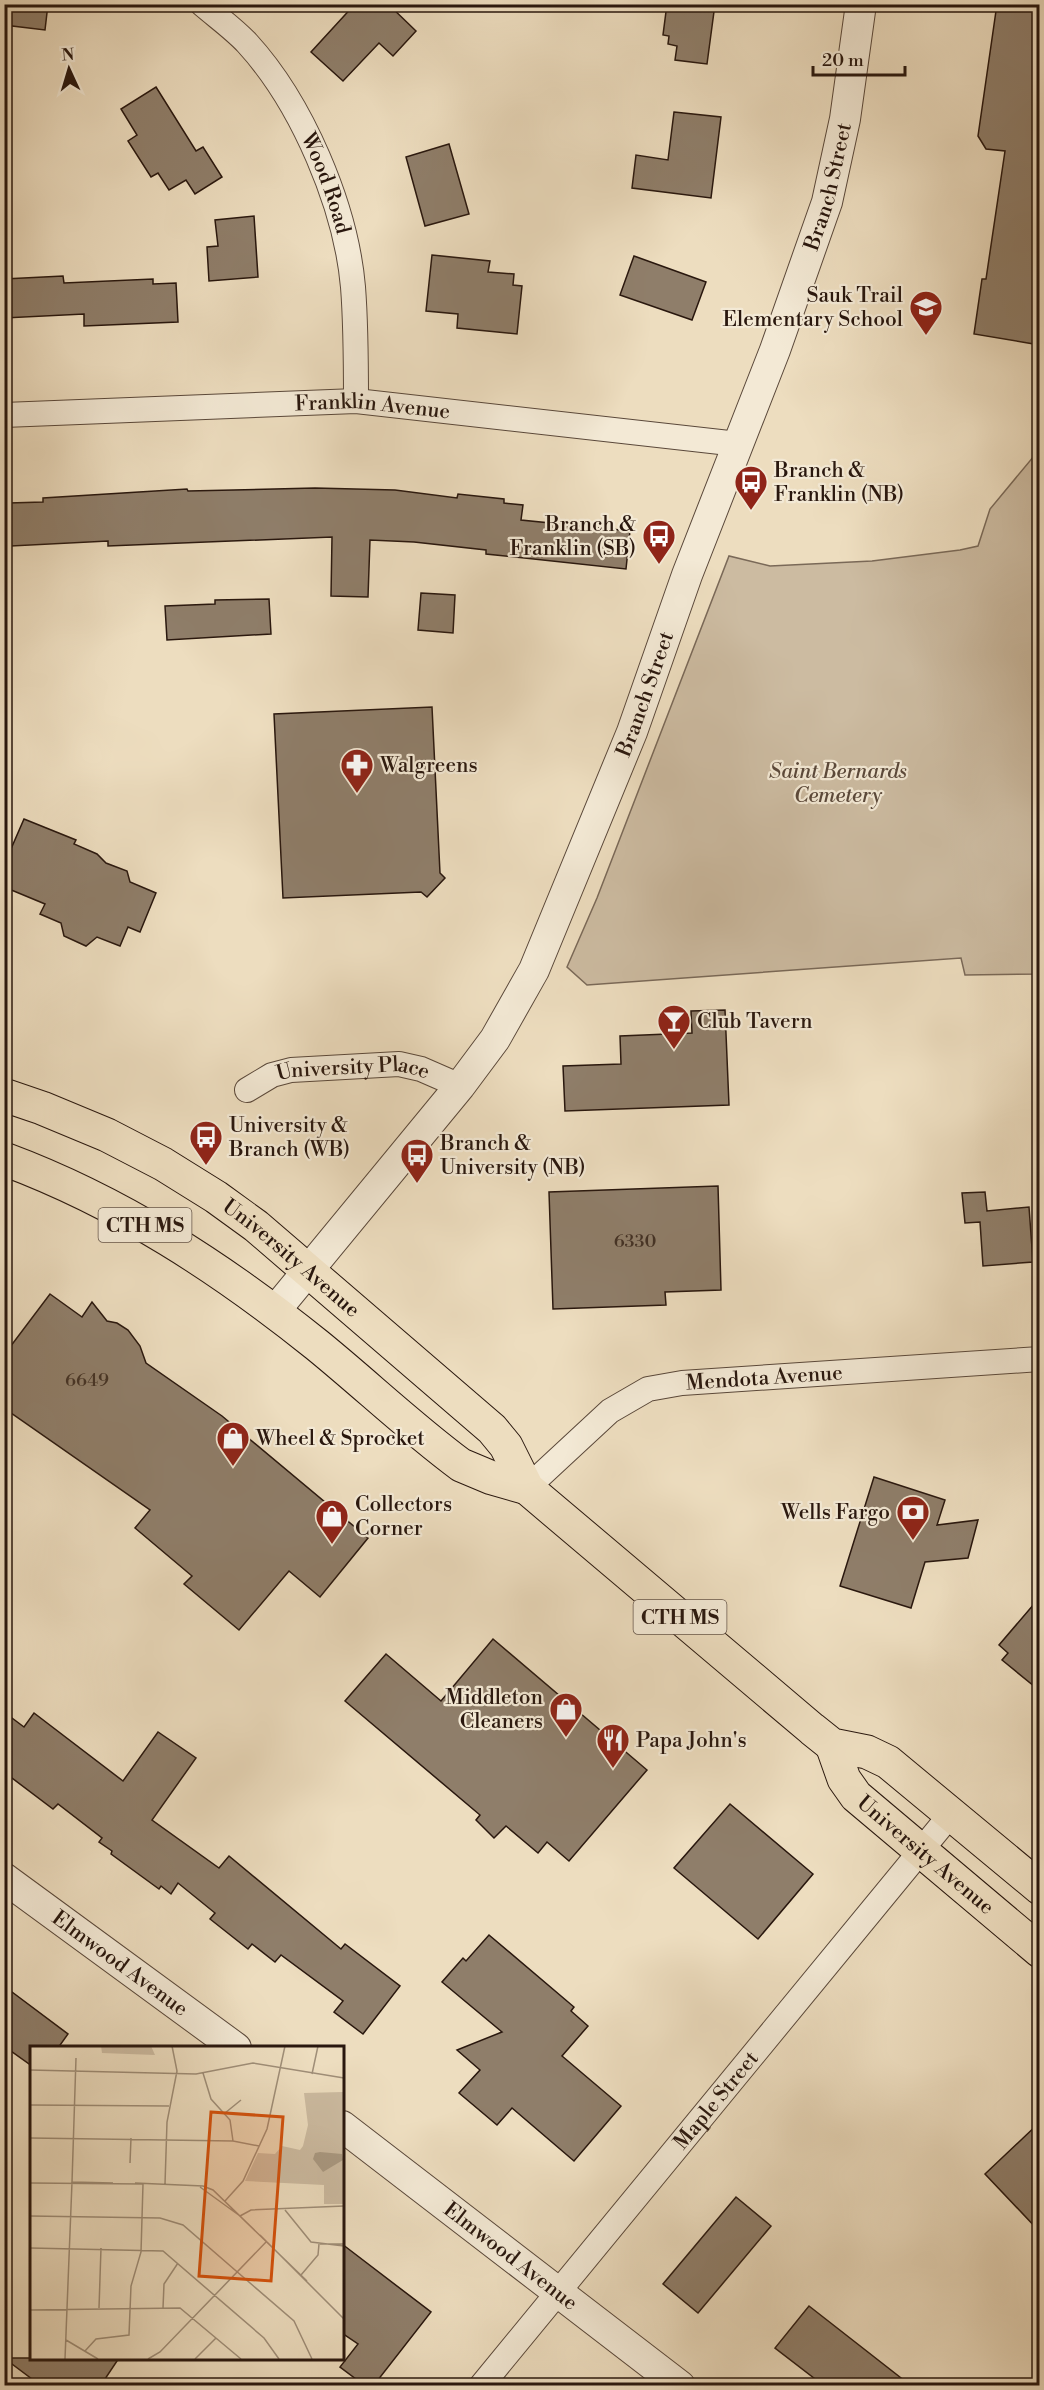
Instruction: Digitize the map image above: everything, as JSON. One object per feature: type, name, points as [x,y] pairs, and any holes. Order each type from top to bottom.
[{"type":"main road","name":"University Avenue","points":[[4,1095],[88,1126],[170,1168],[230,1206],[308,1270],[492,1429],[506,1446],[527,1488],[832,1745],[867,1752],[883,1759],[1040,1888]]},
{"type":"main road","name":"University Avenue","points":[[4,1159],[94,1197],[144,1224],[274,1312],[461,1465],[492,1478],[527,1488]]},
{"type":"main road","name":"University Avenue","points":[[832,1745],[844,1779],[856,1796],[1040,1950]]},
{"type":"street","name":"Branch Street","points":[[274,1312],[460,1086],[495,1039],[534,970],[637,721],[687,575],[775,350],[827,202],[845,119],[861,4]]},
{"type":"street","name":"Wood Road","points":[[208,6],[247,43],[288,99],[321,164],[345,238],[353,286],[356,401]]},
{"type":"street","name":"Franklin Avenue","points":[[4,415],[356,401],[738,444]]},
{"type":"street","name":"University Place","points":[[247,1090],[272,1075],[291,1070],[399,1064],[421,1069],[460,1086]]},
{"type":"street","name":"Mendota Avenue","points":[[527,1488],[610,1411],[648,1389],[682,1383],[1040,1359]]},
{"type":"street","name":"Maple Street","points":[[481,2385],[951,1814]]},
{"type":"street","name":"Elmwood Avenue","points":[[4,1878],[233,2046]]},
{"type":"street","name":"Elmwood Avenue","points":[[344,2128],[680,2385]]},
{"type":"green space","name":"Saint Bernards Cemetery","points":[[1039,450],[1039,974],[965,975],[961,958],[587,985],[567,967],[597,898],[729,556],[770,566],[872,561],[978,546],[990,509]]},
{"type":"building","points":[[4,4],[48,4],[45,30],[4,25]]},
{"type":"building","points":[[355,4],[388,4],[416,31],[393,56],[379,43],[343,81],[311,52]]},
{"type":"building","points":[[667,4],[715,4],[707,64],[675,60],[677,46],[668,44],[669,36],[663,35]]},
{"type":"building","points":[[997,4],[1040,4],[1040,345],[974,334],[982,279],[986,279],[1005,151],[986,149],[978,136]]},
{"type":"building","points":[[156,87],[196,151],[203,147],[222,177],[195,194],[186,180],[169,190],[158,173],[151,177],[128,141],[137,135],[121,109]]},
{"type":"building","points":[[674,112],[721,117],[711,198],[632,188],[636,155],[668,160]]},
{"type":"building","points":[[449,144],[469,214],[425,226],[406,157]]},
{"type":"building","points":[[254,216],[258,277],[209,281],[207,247],[218,246],[215,220]]},
{"type":"building","points":[[432,255],[490,261],[488,272],[514,274],[513,285],[522,286],[517,334],[457,328],[458,314],[426,311]]},
{"type":"building","points":[[634,256],[706,282],[692,320],[620,295]]},
{"type":"building","points":[[63,276],[64,283],[153,279],[153,284],[176,283],[178,322],[84,326],[84,314],[4,318],[4,279]]},
{"type":"building","points":[[315,488],[395,490],[457,498],[458,494],[504,499],[504,503],[523,505],[521,520],[630,531],[626,569],[486,554],[486,550],[370,540],[368,597],[331,596],[332,537],[108,546],[108,541],[11,546],[9,503],[43,502],[43,498],[187,489],[188,491]]},
{"type":"building","points":[[421,593],[455,595],[453,633],[418,630]]},
{"type":"building","points":[[269,599],[271,634],[167,640],[165,606],[215,604],[215,600]]},
{"type":"building","name":"Walgreens","points":[[432,707],[440,873],[445,878],[427,897],[421,892],[283,898],[274,714]]},
{"type":"building","points":[[24,819],[76,840],[74,844],[97,854],[106,863],[127,871],[130,882],[156,893],[140,932],[128,927],[120,946],[97,937],[86,946],[64,936],[61,923],[40,914],[45,904],[4,887],[4,865]]},
{"type":"building","name":"Club Tavern","points":[[725,1010],[729,1105],[565,1111],[563,1066],[621,1064],[620,1036],[692,1033],[691,1011]]},
{"type":"building","points":[[718,1186],[721,1290],[665,1292],[666,1305],[553,1309],[549,1192]]},
{"type":"building","points":[[985,1192],[987,1211],[1029,1207],[1033,1262],[983,1266],[980,1222],[965,1223],[962,1193]]},
{"type":"building","points":[[50,1294],[82,1317],[92,1302],[107,1321],[117,1323],[128,1330],[140,1346],[146,1363],[222,1416],[368,1538],[320,1597],[289,1571],[239,1630],[184,1584],[192,1576],[135,1528],[150,1510],[4,1408],[4,1355]]},
{"type":"building","name":"Wells Fargo","points":[[874,1477],[945,1500],[937,1525],[978,1520],[968,1558],[925,1562],[911,1608],[840,1586]]},
{"type":"building","points":[[1040,1597],[1040,1691],[1002,1660],[1008,1653],[999,1645]]},
{"type":"building","points":[[493,1639],[647,1770],[569,1861],[547,1842],[538,1853],[506,1826],[494,1838],[476,1820],[480,1815],[345,1701],[386,1654],[441,1701]]},
{"type":"building","points":[[4,1712],[24,1727],[34,1713],[123,1781],[158,1732],[196,1758],[152,1820],[219,1868],[229,1856],[341,1949],[345,1944],[400,1986],[363,2034],[334,2012],[343,2001],[281,1955],[275,1962],[252,1944],[248,1949],[210,1919],[215,1913],[178,1883],[171,1894],[161,1886],[159,1889],[111,1854],[112,1851],[99,1842],[102,1838],[58,1804],[53,1809],[4,1772]]},
{"type":"building","points":[[730,1804],[813,1874],[758,1939],[674,1868]]},
{"type":"building","points":[[489,1935],[574,2007],[571,2011],[588,2026],[562,2056],[621,2106],[574,2161],[512,2108],[497,2125],[459,2093],[480,2070],[457,2050],[502,2032],[442,1982],[463,1958],[466,1961]]},
{"type":"building","points":[[4,1986],[68,2034],[59,2046],[30,2046],[30,2065],[4,2046]]},
{"type":"building","points":[[1040,2122],[1040,2232],[985,2174]]},
{"type":"building","points":[[736,2197],[771,2226],[698,2313],[663,2284]]},
{"type":"building","points":[[344,2246],[431,2312],[374,2385],[364,2385],[340,2367],[358,2344],[344,2334]]},
{"type":"building","points":[[809,2306],[910,2385],[823,2385],[775,2348]]},
{"type":"building","points":[[4,2358],[118,2360],[101,2385],[40,2385]]},
{"type":"place","name":"Sauk Trail Elementary School","points":[[926,336]]},
{"type":"place","name":"Branch & Franklin (NB)","points":[[751,511]]},
{"type":"place","name":"Branch & Franklin (SB)","points":[[659,565]]},
{"type":"place","name":"Walgreens","points":[[357,794]]},
{"type":"place","name":"Club Tavern","points":[[674,1050]]},
{"type":"place","name":"University & Branch (WB)","points":[[206,1166]]},
{"type":"place","name":"Branch & University (NB)","points":[[417,1184]]},
{"type":"place","name":"Wheel & Sprocket","points":[[233,1467]]},
{"type":"place","name":"Wells Fargo","points":[[913,1541]]},
{"type":"place","name":"Collectors Corner","points":[[332,1545]]},
{"type":"place","name":"Middleton Cleaners","points":[[566,1738]]},
{"type":"place","name":"Papa John's","points":[[613,1769]]}]
